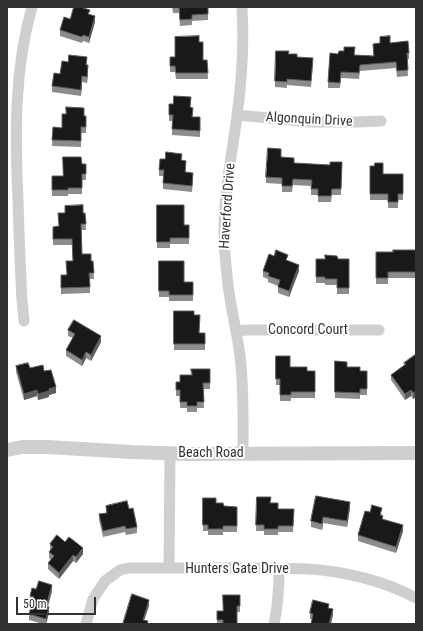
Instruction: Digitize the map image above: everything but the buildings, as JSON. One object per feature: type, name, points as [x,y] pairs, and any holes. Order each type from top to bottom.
[{"type":"street","points":[[24,321],[16,172],[16,115],[22,53],[32,7]]},
{"type":"street","name":"Haverford Drive","points":[[242,7],[242,76],[227,191],[224,247],[228,284],[242,372],[243,453]]},
{"type":"street","name":"Algonquin Drive","points":[[237,115],[311,122],[381,121]]},
{"type":"street","name":"Concord Court","points":[[236,330],[379,330]]},
{"type":"street","name":"Beach Road","points":[[7,450],[22,447],[48,447],[170,453],[416,453]]},
{"type":"street","points":[[169,568],[170,453]]},
{"type":"street","name":"Hunters Gate Drive","points":[[86,624],[93,599],[105,580],[120,570],[129,568],[309,569],[356,576],[398,589],[416,598]]},
{"type":"street","points":[[274,624],[278,603],[279,569]]}]
